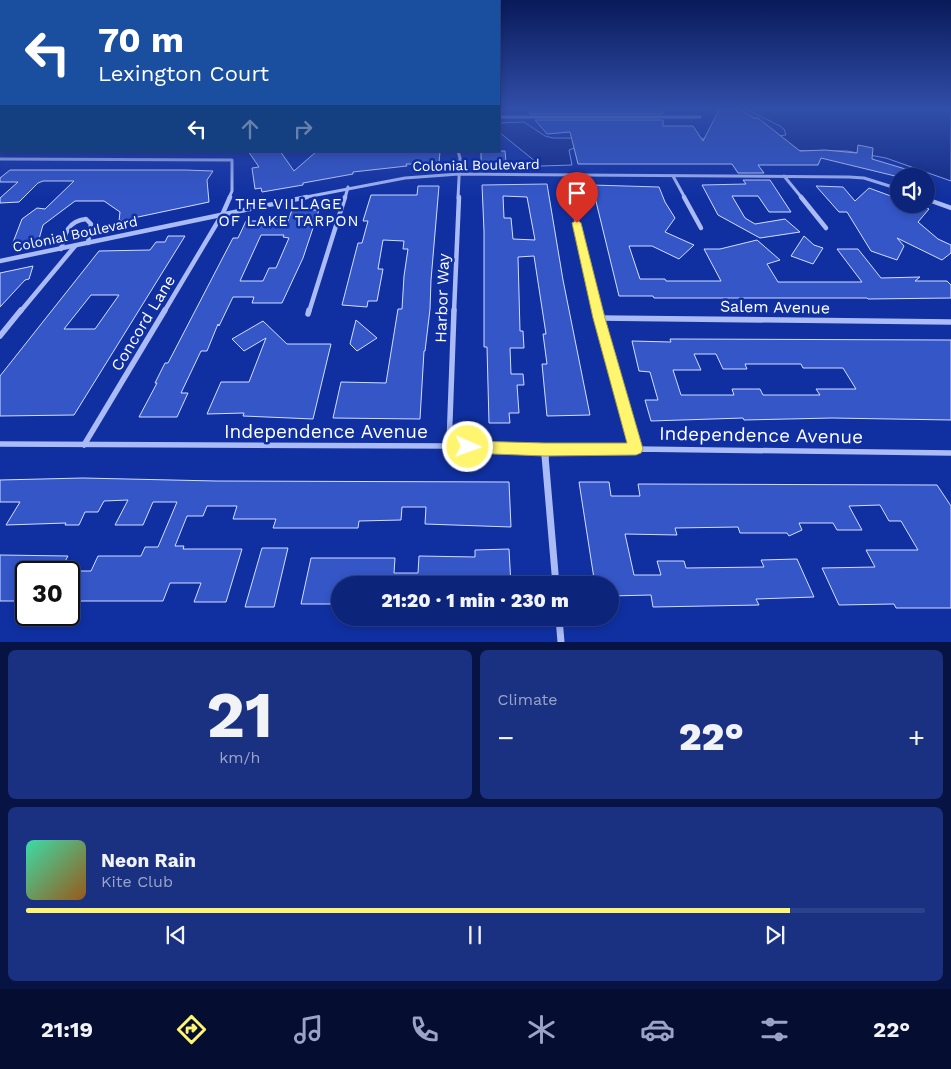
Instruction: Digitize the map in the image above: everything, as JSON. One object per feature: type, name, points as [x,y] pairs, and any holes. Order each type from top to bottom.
[{"type":"street","name":"Harbor Way","points":[[449,446],[460,158],[458,152]]},
{"type":"street","points":[[0,159],[7,159]]},
{"type":"street","points":[[0,164],[7,159]]},
{"type":"street","name":"Concord Lane","points":[[7,159],[232,160],[232,192],[222,213],[84,445]]},
{"type":"street","name":"Colonial Boulevard","points":[[0,261],[348,187],[405,178],[459,174],[784,176],[864,178],[890,186]]},
{"type":"street","points":[[566,175],[599,318],[636,449]]},
{"type":"street","points":[[673,176],[701,228]]},
{"type":"street","points":[[784,176],[826,228]]},
{"type":"street","points":[[308,314],[348,187]]},
{"type":"street","points":[[935,202],[951,208]]},
{"type":"street","points":[[61,249],[66,228],[69,224],[80,219],[86,219],[90,224],[88,243]]},
{"type":"street","points":[[0,336],[76,246]]},
{"type":"street","name":"Salem Avenue","points":[[599,318],[951,322]]},
{"type":"street","name":"Independence Avenue","points":[[0,444],[449,446],[545,450],[636,449],[951,453]]},
{"type":"street","points":[[545,450],[555,576]]},
{"type":"street","points":[[560,626],[561,642]]},
{"type":"shaded area","points":[[506,138],[951,138],[951,181],[935,175],[935,168],[914,168],[886,158],[847,151],[574,148],[569,150],[572,165],[541,166]]},
{"type":"building","points":[[571,138],[701,138],[703,141],[705,138],[783,138],[800,151],[825,150],[857,153],[858,145],[873,148],[872,159],[902,168],[890,168],[890,175],[821,158],[818,165],[758,165],[764,173],[738,173],[732,164],[578,164]]},
{"type":"building","points":[[505,151],[506,162],[481,162],[481,152]]},
{"type":"building","points":[[249,152],[281,152],[294,171],[316,152],[440,152],[439,164],[406,164],[407,166],[353,172],[353,174],[303,183],[303,185],[262,192],[261,188],[255,189],[252,168],[259,167]]},
{"type":"building","points":[[10,170],[213,171],[207,180],[209,202],[119,221],[120,212],[104,201],[75,201],[43,225],[39,239],[12,245],[22,219],[37,208],[45,209],[74,181],[43,181],[38,183],[19,202],[0,203],[0,198],[18,182],[0,182],[0,178]]},
{"type":"building","points":[[743,180],[770,180],[791,212],[769,212],[758,196],[732,196],[745,218],[755,224],[785,219],[800,232],[760,238],[718,215],[702,185],[746,184]]},
{"type":"building","points":[[547,184],[563,280],[590,415],[547,416],[542,364],[547,364],[543,334],[546,334],[534,256],[518,257],[520,331],[523,331],[524,348],[510,348],[511,374],[523,374],[524,385],[517,385],[519,413],[509,413],[510,423],[489,423],[487,347],[484,347],[482,185]],"holes":[[[503,196],[527,197],[535,240],[513,239],[511,218],[504,218]]]},
{"type":"building","points":[[592,185],[659,187],[665,202],[675,218],[665,232],[694,245],[679,259],[652,246],[629,246],[640,279],[721,281],[704,249],[720,249],[757,240],[780,260],[767,264],[778,282],[862,282],[837,249],[858,249],[881,278],[920,277],[915,281],[947,281],[951,285],[951,298],[654,298],[653,296],[619,296]]},
{"type":"building","points":[[418,186],[439,186],[430,309],[424,351],[420,419],[333,418],[341,382],[386,383],[398,309],[402,309],[408,249],[403,249],[404,241],[383,240],[378,269],[383,269],[377,301],[368,301],[367,307],[342,305],[358,243],[362,243],[368,221],[363,221],[371,195],[417,195]]},
{"type":"building","points":[[816,186],[843,187],[855,201],[869,188],[890,196],[890,213],[926,213],[918,222],[938,239],[951,245],[951,253],[942,260],[897,238],[904,246],[897,260],[871,251],[847,212],[839,212]]},
{"type":"building","points":[[292,210],[319,210],[303,258],[282,303],[252,303],[254,297],[233,297],[219,326],[218,324],[207,351],[201,351],[181,393],[188,393],[177,417],[139,417],[165,363],[168,363],[233,238],[238,238],[246,221],[288,221]],"holes":[[[261,235],[284,235],[283,237],[289,238],[276,268],[269,268],[263,281],[240,281]]]},
{"type":"building","points":[[168,236],[185,236],[74,415],[0,416],[0,376],[99,251],[150,250],[156,242],[165,242]],"holes":[[[91,295],[119,295],[95,329],[64,329]]]},
{"type":"building","points":[[804,236],[814,245],[823,248],[813,264],[791,256]]},
{"type":"building","points":[[33,266],[29,279],[25,280],[0,307],[0,273]]},
{"type":"building","points":[[356,320],[377,338],[357,351],[350,344]]},
{"type":"building","points":[[263,321],[287,344],[331,344],[313,419],[243,416],[244,413],[207,414],[221,382],[249,382],[266,338],[244,351],[232,339]]},
{"type":"building","points":[[670,339],[951,340],[951,420],[832,418],[744,420],[743,418],[651,421],[645,400],[658,400],[650,372],[639,371],[632,341],[671,342]],"holes":[[[694,354],[716,354],[723,369],[747,369],[745,364],[801,364],[803,368],[843,368],[856,389],[816,389],[820,395],[763,395],[760,389],[732,389],[734,395],[681,395],[673,370],[701,370]]]},
{"type":"building","points":[[83,478],[216,481],[509,482],[511,527],[425,524],[426,507],[402,507],[401,520],[359,521],[358,528],[273,528],[276,519],[233,519],[237,506],[207,506],[203,516],[187,516],[175,546],[184,546],[183,549],[242,549],[226,602],[194,602],[201,583],[170,583],[163,601],[80,601],[80,571],[91,571],[98,556],[141,556],[145,547],[158,547],[177,502],[153,502],[143,525],[115,525],[128,500],[104,501],[98,512],[85,512],[79,525],[65,525],[66,523],[6,525],[20,502],[0,502],[0,480]]},
{"type":"building","points":[[579,482],[609,482],[611,496],[640,496],[638,484],[937,485],[951,506],[951,608],[896,608],[894,604],[839,605],[822,568],[875,567],[866,550],[918,550],[901,521],[889,521],[880,505],[849,506],[862,530],[837,530],[833,523],[799,523],[802,530],[789,536],[787,533],[740,533],[738,527],[675,528],[677,535],[625,534],[634,575],[661,575],[657,561],[684,561],[686,568],[764,567],[761,560],[797,559],[814,597],[756,599],[759,605],[653,607],[651,595],[619,596],[619,576],[594,576]]},
{"type":"building","points":[[262,548],[288,548],[274,607],[245,607]]},
{"type":"building","points":[[509,549],[510,576],[331,576],[331,604],[301,604],[311,558],[395,558],[394,573],[418,573],[419,556],[475,557],[475,550]]},
{"type":"building","points":[[0,555],[68,556],[65,561],[15,561],[15,601],[0,601]]},
{"type":"district","name":"THE VILLAGE OF LAKE TARPON","points":[[289,212]]},
{"type":"route","points":[[468,447],[545,450],[636,449],[599,318],[577,223]]}]
